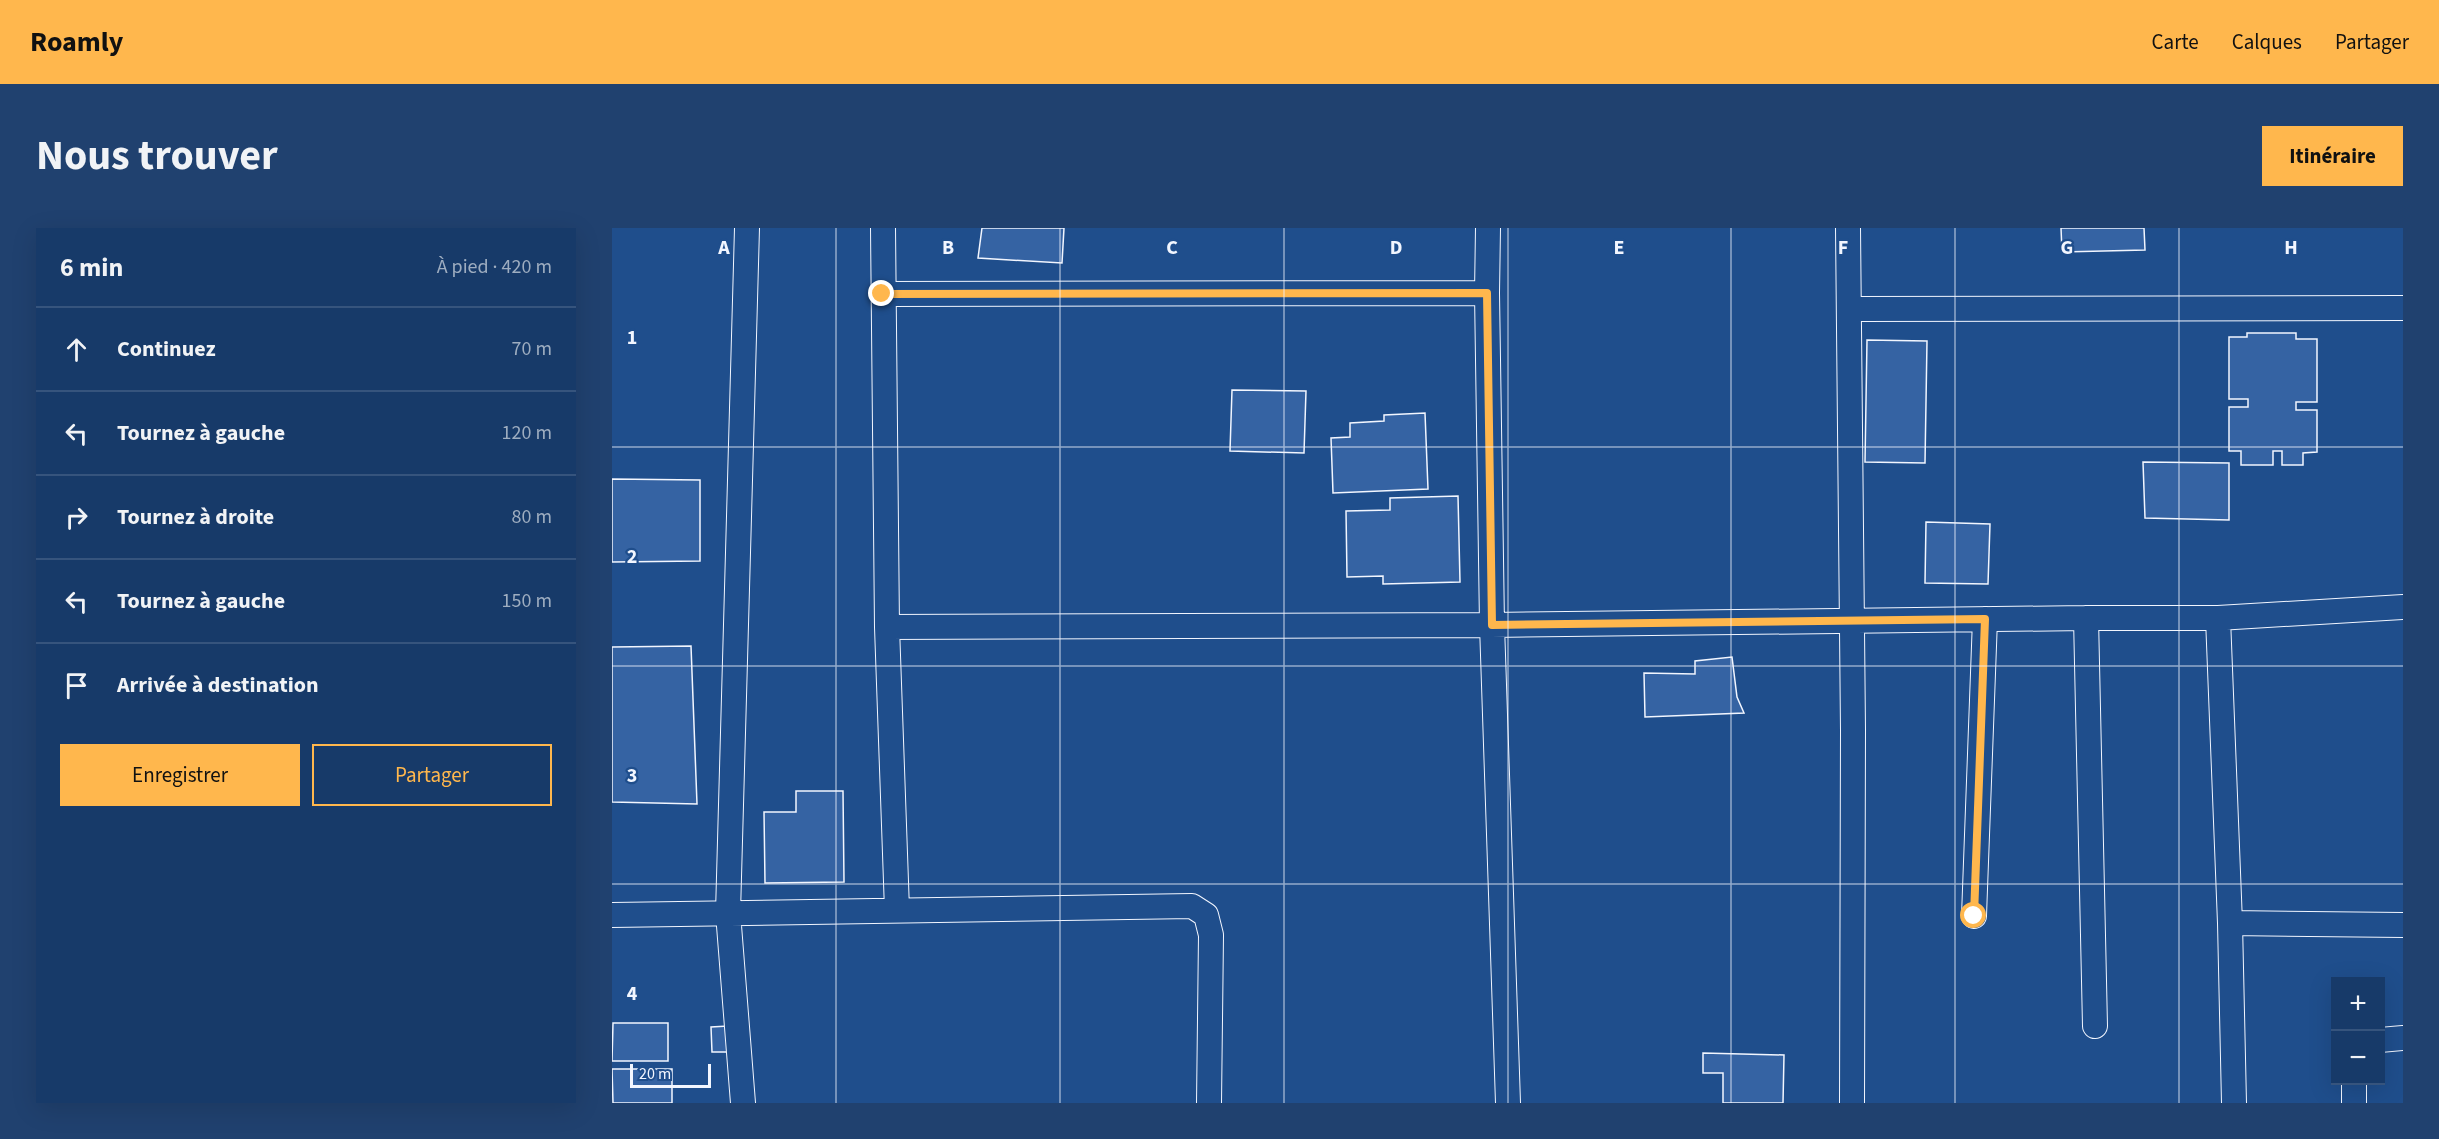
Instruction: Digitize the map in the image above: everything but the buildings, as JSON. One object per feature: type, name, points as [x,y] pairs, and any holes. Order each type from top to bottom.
[{"type":"street","points":[[743,1103],[728,913],[747,228]]},
{"type":"street","points":[[883,228],[887,627],[897,910]]},
{"type":"street","points":[[1488,228],[1492,625],[1508,1103]]},
{"type":"street","points":[[1848,228],[1852,620],[1852,1103]]},
{"type":"street","points":[[882,294],[1487,293]]},
{"type":"street","points":[[1850,309],[2403,308]]},
{"type":"street","points":[[887,627],[1492,625],[2218,618],[2403,607]]},
{"type":"street","points":[[2086,618],[2095,1026]]},
{"type":"street","points":[[2218,618],[2230,923],[2234,1103]]},
{"type":"street","points":[[1974,916],[1985,619]]},
{"type":"street","points":[[612,915],[1192,906],[1206,915],[1212,935],[1209,1103]]},
{"type":"street","points":[[2230,923],[2403,925]]},
{"type":"street","points":[[2385,1040],[2403,1038]]},
{"type":"street","points":[[2354,1085],[2354,1103]]},
{"type":"route","points":[[882,294],[1487,293],[1492,625],[1985,619],[1974,916]]}]
